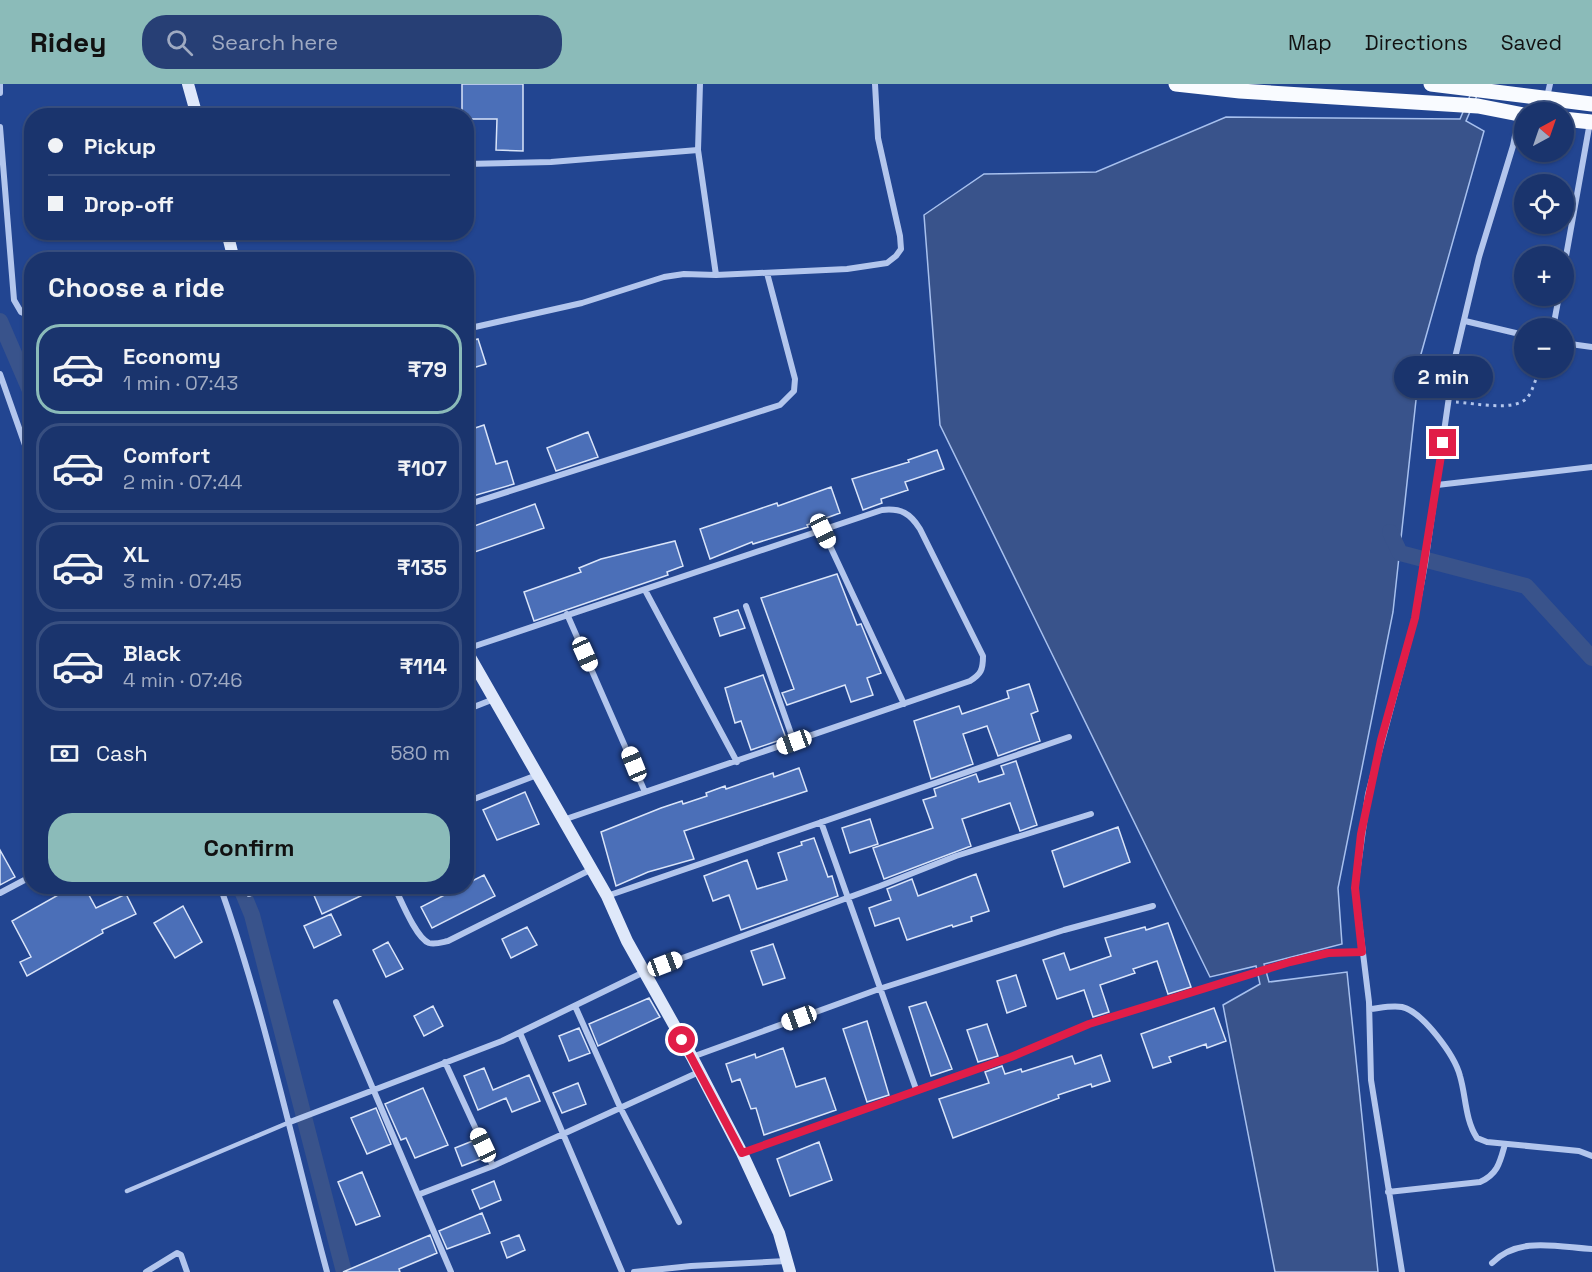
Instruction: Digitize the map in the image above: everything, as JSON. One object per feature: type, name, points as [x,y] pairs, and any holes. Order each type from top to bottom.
[{"type":"main road","points":[[188,84],[195,108]]},
{"type":"main road","points":[[1176,84],[1471,106],[1514,113]]},
{"type":"main road","points":[[1439,84],[1475,90],[1548,90],[1592,104]]},
{"type":"main road","points":[[1574,119],[1591,121]]},
{"type":"main road","points":[[474,664],[590,870],[607,896],[644,972],[700,1072],[742,1153],[779,1233],[788,1266]]},
{"type":"street","points":[[0,84],[0,93]]},
{"type":"street","points":[[700,84],[698,150],[716,275]]},
{"type":"street","points":[[474,327],[582,303],[664,277],[684,274],[716,275],[847,269],[887,263],[897,256],[901,249],[878,138],[875,84]]},
{"type":"street","points":[[1568,246],[1591,121]]},
{"type":"street","points":[[0,127],[14,300],[24,313]]},
{"type":"street","points":[[1402,1272],[1371,1080],[1370,1009],[1355,888],[1361,834],[1381,740],[1415,618],[1455,362],[1479,257],[1514,142]]},
{"type":"street","points":[[474,164],[551,162],[698,150]]},
{"type":"street","points":[[474,502],[780,405],[794,391],[795,379],[767,273]]},
{"type":"street","points":[[1465,321],[1514,333]]},
{"type":"street","points":[[1574,345],[1592,347]]},
{"type":"street","points":[[0,374],[24,442]]},
{"type":"street","points":[[1437,485],[1592,467]]},
{"type":"street","points":[[474,647],[882,510],[896,508],[906,512],[920,529],[983,656],[983,669],[970,681],[563,820]]},
{"type":"street","points":[[823,531],[904,704]]},
{"type":"street","points":[[645,590],[737,762]]},
{"type":"street","points":[[746,606],[794,742]]},
{"type":"street","points":[[567,614],[645,792]]},
{"type":"street","points":[[474,707],[494,699]]},
{"type":"street","points":[[607,896],[1069,737]]},
{"type":"street","points":[[474,799],[537,775]]},
{"type":"street","points":[[290,1122],[520,1033],[644,972],[956,856],[1091,814]]},
{"type":"street","points":[[821,822],[916,1089]]},
{"type":"street","points":[[398,894],[419,935],[429,943],[439,943],[448,941],[590,870]]},
{"type":"street","points":[[0,893],[24,880]]},
{"type":"street","points":[[223,894],[243,951],[290,1122],[327,1272]]},
{"type":"street","points":[[692,1057],[879,988],[1064,930],[1153,906]]},
{"type":"street","points":[[742,1153],[1011,1057],[1089,1024],[1239,976],[1328,953],[1362,952]]},
{"type":"street","points":[[336,1002],[420,1194],[451,1272]]},
{"type":"street","points":[[575,1006],[620,1107],[679,1222]]},
{"type":"street","points":[[1370,1009],[1400,1006],[1409,1009],[1452,1054],[1460,1075],[1470,1123],[1477,1138],[1505,1144],[1579,1151],[1592,1156]]},
{"type":"street","points":[[520,1033],[622,1272]]},
{"type":"street","points":[[445,1062],[493,1166]]},
{"type":"street","points":[[420,1194],[493,1166],[700,1072]]},
{"type":"street","points":[[1388,1192],[1480,1182],[1491,1177],[1497,1170],[1505,1144]]},
{"type":"street","points":[[1492,1263],[1502,1253],[1521,1246],[1592,1249]]},
{"type":"street","points":[[146,1272],[177,1253],[181,1255],[187,1272]]},
{"type":"street","points":[[634,1272],[788,1266]]},
{"type":"lane","points":[[127,1191],[290,1122]]},
{"type":"path","points":[[1448,401],[1510,406],[1528,397],[1536,378]]},
{"type":"water","points":[[1475,84],[1482,84],[1466,121],[1484,131],[1421,354],[1393,612],[1338,888],[1342,944],[1264,964],[1269,982],[1347,972],[1378,1272],[1275,1272],[1223,1005],[1260,984],[1256,966],[1210,977],[940,425],[924,215],[984,174],[1096,172],[1226,117],[1460,119]]},
{"type":"building","points":[[462,84],[523,84],[523,151],[496,150],[497,119],[474,119],[474,108],[462,108]]},
{"type":"building","points":[[478,339],[486,364],[474,368],[474,340]]},
{"type":"building","points":[[484,425],[496,464],[507,461],[514,484],[474,496],[474,428]]},
{"type":"building","points":[[588,432],[598,457],[556,471],[547,448]]},
{"type":"building","points":[[937,450],[944,469],[905,482],[908,490],[881,499],[882,503],[863,510],[852,479],[909,462],[908,460]]},
{"type":"building","points":[[831,487],[840,513],[807,525],[808,527],[753,544],[752,542],[710,559],[700,529],[777,503],[778,506]]},
{"type":"building","points":[[535,504],[544,528],[474,552],[474,526]]},
{"type":"building","points":[[675,541],[683,566],[667,572],[668,575],[534,621],[524,592],[581,572],[579,568],[601,559]]},
{"type":"building","points":[[837,574],[857,625],[861,624],[881,673],[867,678],[873,695],[851,702],[845,685],[787,705],[782,693],[794,689],[761,598]]},
{"type":"building","points":[[738,610],[745,628],[720,636],[714,618]]},
{"type":"building","points":[[763,675],[786,738],[751,750],[741,721],[735,723],[725,688]]},
{"type":"building","points":[[1029,684],[1038,711],[1031,714],[1040,741],[998,756],[987,726],[963,734],[973,764],[931,779],[914,721],[959,706],[962,714],[1009,698],[1007,691]]},
{"type":"building","points":[[1016,761],[1037,825],[1020,831],[1010,803],[962,819],[971,846],[884,879],[873,848],[933,828],[923,800],[936,796],[934,789],[976,774],[979,782],[1004,774],[1001,766]]},
{"type":"building","points":[[799,768],[807,791],[684,831],[694,859],[648,872],[616,886],[601,832],[661,808],[707,796],[706,793],[725,786],[726,789],[773,773],[774,777]]},
{"type":"building","points":[[525,792],[539,824],[497,840],[483,810]]},
{"type":"building","points":[[870,819],[878,844],[850,853],[842,828]]},
{"type":"building","points":[[1118,827],[1130,862],[1064,887],[1052,851]]},
{"type":"building","points":[[814,838],[828,877],[832,876],[838,896],[741,930],[729,895],[713,901],[704,876],[747,860],[757,889],[787,880],[778,853],[802,845],[801,842]]},
{"type":"building","points":[[0,850],[15,877],[0,885]]},
{"type":"building","points":[[976,874],[989,911],[971,917],[972,921],[907,940],[899,918],[875,926],[869,908],[891,900],[887,889],[912,879],[918,896]]},
{"type":"building","points":[[484,875],[495,896],[432,928],[421,907],[446,894],[474,894],[474,880]]},
{"type":"building","points":[[60,894],[88,894],[96,908],[126,894],[136,914],[102,930],[103,933],[27,976],[20,962],[31,957],[12,921]]},
{"type":"building","points":[[313,894],[365,894],[322,914]]},
{"type":"building","points":[[183,906],[202,942],[175,958],[154,923]]},
{"type":"building","points":[[331,914],[341,935],[314,948],[304,926]]},
{"type":"building","points":[[1168,923],[1191,987],[1168,994],[1157,961],[1133,969],[1135,973],[1100,985],[1109,1012],[1093,1017],[1084,990],[1057,999],[1043,960],[1064,953],[1070,970],[1111,956],[1105,938]]},
{"type":"building","points":[[527,927],[537,945],[511,958],[502,939]]},
{"type":"building","points":[[388,942],[403,969],[386,977],[373,950]]},
{"type":"building","points":[[773,944],[785,978],[763,985],[751,951]]},
{"type":"building","points":[[1016,975],[1026,1006],[1007,1013],[997,981]]},
{"type":"building","points":[[649,998],[660,1017],[598,1046],[589,1024]]},
{"type":"building","points":[[926,1002],[952,1069],[931,1076],[909,1007]]},
{"type":"building","points":[[433,1006],[443,1026],[424,1036],[414,1016]]},
{"type":"building","points":[[1214,1008],[1226,1041],[1207,1048],[1206,1044],[1169,1057],[1171,1062],[1153,1068],[1141,1034]]},
{"type":"building","points":[[867,1021],[889,1095],[867,1102],[843,1029]]},
{"type":"building","points":[[987,1024],[998,1056],[978,1062],[967,1030]]},
{"type":"building","points":[[579,1028],[590,1053],[569,1061],[559,1036]]},
{"type":"building","points":[[783,1048],[796,1087],[825,1078],[836,1110],[764,1135],[756,1108],[751,1109],[740,1079],[732,1082],[726,1064],[755,1054],[756,1058]]},
{"type":"building","points":[[1101,1055],[1110,1081],[1092,1087],[1091,1084],[1058,1095],[1059,1098],[953,1138],[939,1099],[989,1083],[985,1072],[1002,1066],[1005,1074],[1021,1069],[1022,1072],[1072,1056],[1075,1064]]},
{"type":"building","points":[[484,1068],[493,1090],[529,1075],[540,1101],[512,1112],[506,1098],[478,1110],[464,1076]]},
{"type":"building","points":[[578,1083],[586,1104],[562,1113],[553,1093]]},
{"type":"building","points":[[423,1088],[448,1145],[415,1158],[406,1138],[401,1140],[385,1104]]},
{"type":"building","points":[[376,1108],[391,1144],[367,1154],[351,1118]]},
{"type":"building","points":[[475,1140],[483,1158],[462,1166],[455,1148]]},
{"type":"building","points":[[819,1142],[832,1180],[790,1196],[777,1159]]},
{"type":"building","points":[[362,1172],[380,1216],[356,1225],[338,1182]]},
{"type":"building","points":[[494,1181],[501,1200],[480,1209],[472,1190]]},
{"type":"building","points":[[482,1213],[490,1233],[447,1249],[439,1231]]},
{"type":"building","points":[[430,1235],[437,1253],[399,1269],[400,1272],[343,1272]]},
{"type":"building","points":[[519,1235],[525,1250],[507,1258],[501,1242]]},
{"type":"waterway","points":[[0,321],[24,376]]},
{"type":"waterway","points":[[1390,532],[1400,553],[1526,586],[1592,658]]},
{"type":"waterway","points":[[243,894],[252,915],[344,1272]]},
{"type":"route","points":[[682,1040],[742,1153],[1011,1057],[1089,1024],[1290,962],[1328,953],[1362,952],[1355,888],[1361,834],[1381,740],[1415,618],[1443,443]]}]
